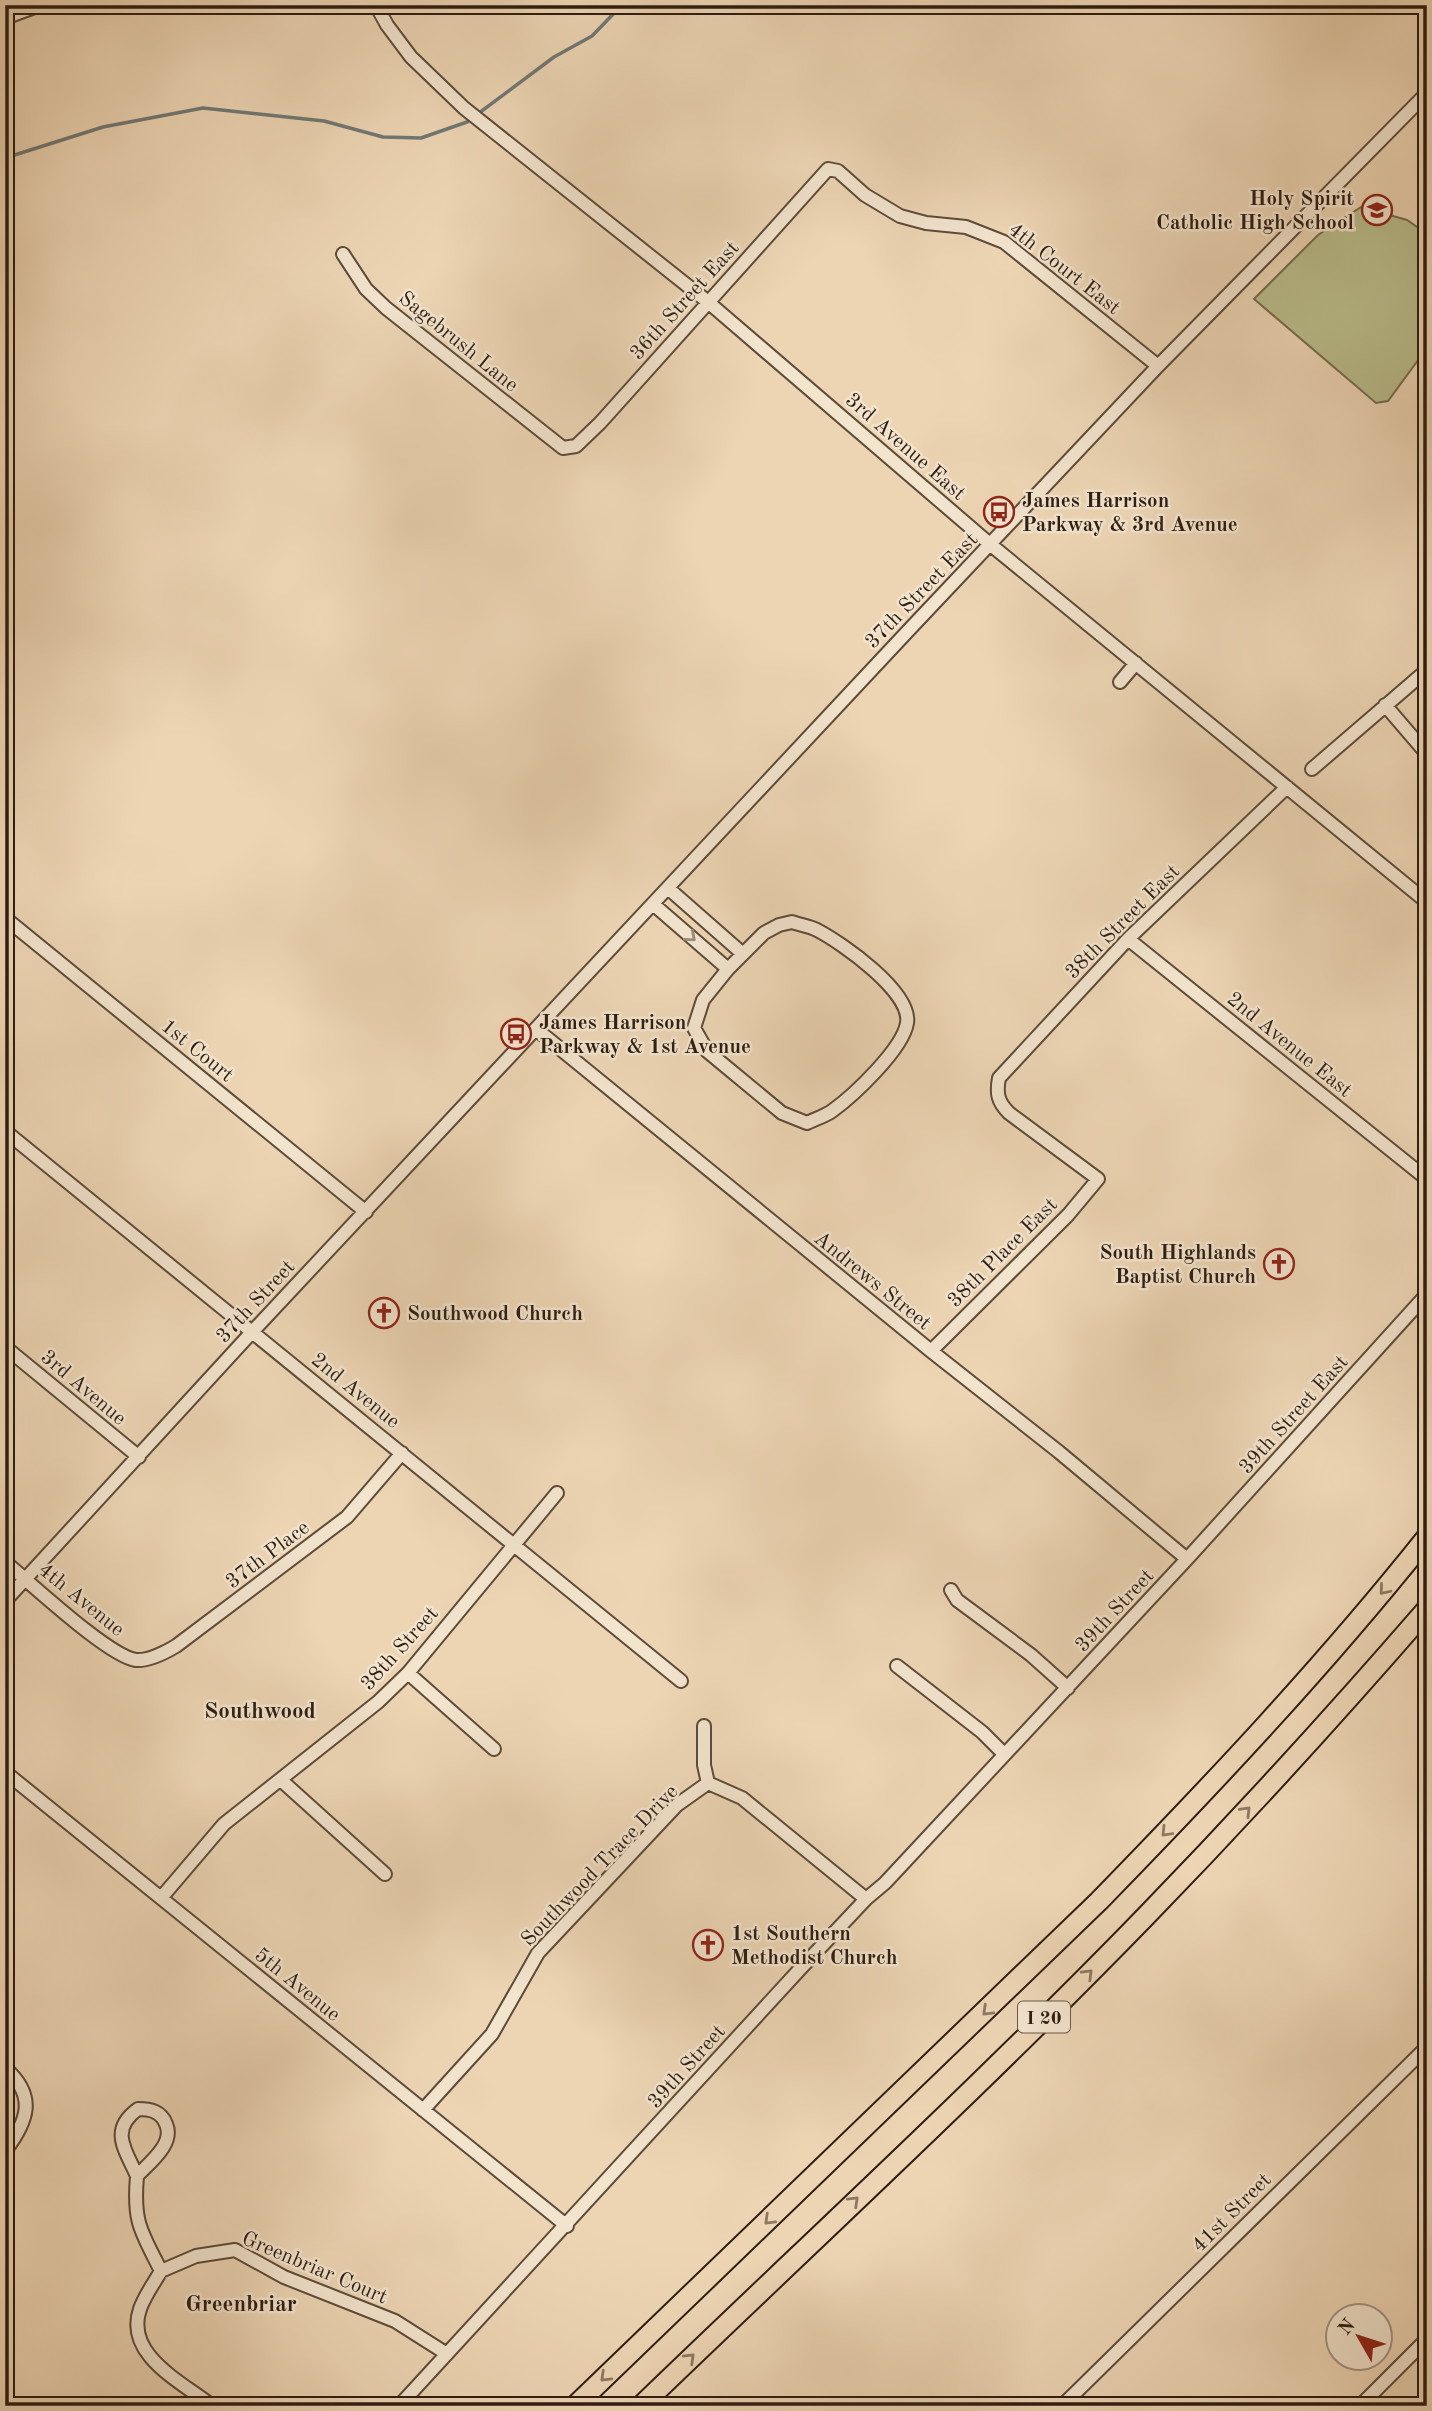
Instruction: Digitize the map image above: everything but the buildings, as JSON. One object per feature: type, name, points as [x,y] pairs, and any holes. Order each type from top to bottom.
[{"type":"highway","name":"I 20","points":[[575,2406],[1036,1964],[1117,1882],[1358,1621],[1427,1537]]},
{"type":"highway","name":"I 20","points":[[641,2406],[1145,1917],[1256,1801],[1427,1609]]},
{"type":"street","points":[[5,18],[40,5]]},
{"type":"street","name":"3rd Avenue East","points":[[376,5],[411,57],[464,108],[708,302],[991,545],[1427,902]]},
{"type":"street","name":"37th Street East","points":[[536,1029],[1158,366],[1427,93]]},
{"type":"street","name":"4th Court East","points":[[828,169],[838,171],[865,195],[900,216],[926,223],[966,227],[1004,242],[1158,366]]},
{"type":"street","name":"36th Street East","points":[[563,448],[576,446],[600,423],[828,169]]},
{"type":"street","name":"Sagebrush Lane","points":[[342,254],[366,289],[386,308],[563,448]]},
{"type":"street","points":[[1120,682],[1136,663]]},
{"type":"street","points":[[1312,769],[1427,670]]},
{"type":"street","points":[[1385,705],[1427,754]]},
{"type":"street","name":"38th Street East","points":[[1098,1179],[1020,1122],[1000,1103],[996,1091],[999,1078],[1128,939],[1287,787]]},
{"type":"street","points":[[668,889],[743,954]]},
{"type":"street","points":[[653,904],[728,969]]},
{"type":"street","name":"1st Court","points":[[5,918],[366,1212]]},
{"type":"street","points":[[792,922],[814,928],[836,941],[898,994],[907,1022],[897,1046],[880,1066],[830,1113],[807,1122],[782,1113],[707,1051],[694,1028],[702,1000],[728,969],[764,933],[779,925],[792,922]]},
{"type":"street","name":"2nd Avenue East","points":[[1128,939],[1427,1179]]},
{"type":"street","name":"37th Street","points":[[5,1601],[536,1029]]},
{"type":"street","name":"Andrews Street","points":[[536,1029],[1059,1452],[1187,1559]]},
{"type":"street","name":"2nd Avenue","points":[[5,1131],[681,1681]]},
{"type":"street","name":"38th Place East","points":[[931,1351],[1068,1215],[1098,1179]]},
{"type":"street","name":"39th Street East","points":[[1187,1559],[1427,1294]]},
{"type":"street","name":"3rd Avenue","points":[[5,1347],[139,1457]]},
{"type":"street","name":"37th Place","points":[[137,1660],[165,1653],[176,1646],[337,1525],[402,1453]]},
{"type":"street","name":"38th Street","points":[[161,1898],[224,1824],[282,1781],[378,1702],[408,1673],[557,1493]]},
{"type":"street","name":"39th Street","points":[[399,2406],[866,1899],[885,1883],[1187,1559]]},
{"type":"street","name":"4th Avenue","points":[[5,1562],[114,1652],[137,1660]]},
{"type":"street","points":[[951,1590],[957,1600],[1031,1655],[1068,1688]]},
{"type":"street","points":[[897,1666],[982,1732],[1004,1754]]},
{"type":"street","points":[[408,1673],[494,1749]]},
{"type":"street","points":[[704,1726],[704,1765],[708,1783],[742,1798],[866,1899]]},
{"type":"street","name":"5th Avenue","points":[[5,1772],[567,2226]]},
{"type":"street","points":[[282,1781],[385,1874]]},
{"type":"street","name":"Southwood Trace Drive","points":[[423,2110],[492,2034],[538,1953],[677,1805],[708,1783]]},
{"type":"street","name":"41st Street","points":[[1062,2406],[1427,2046]]},
{"type":"street","points":[[5,2068],[19,2082],[25,2094],[27,2108],[18,2134],[5,2151]]},
{"type":"street","points":[[137,2176],[167,2140],[168,2128],[163,2116],[152,2109],[138,2109],[127,2117],[120,2130],[137,2176],[135,2211],[138,2225],[162,2271],[140,2310],[136,2323],[138,2337],[153,2360],[212,2406]]},
{"type":"street","name":"Greenbriar Court","points":[[162,2271],[196,2256],[235,2250],[284,2277],[394,2321],[447,2354]]},
{"type":"street","points":[[1360,2406],[1424,2341]]},
{"type":"green space","points":[[1361,207],[1407,220],[1427,234],[1427,348],[1388,401],[1376,403],[1254,299],[1318,235]]},
{"type":"waterway","points":[[5,158],[103,127],[203,108],[324,121],[383,137],[421,138],[467,122],[554,57],[592,36],[622,5]]},
{"type":"place","name":"Holy Spirit Catholic High School","points":[[1377,210]]},
{"type":"place","name":"James Harrison Parkway & 3rd Avenue","points":[[999,512]]},
{"type":"place","name":"James Harrison Parkway & 1st Avenue","points":[[516,1034]]},
{"type":"place","name":"South Highlands Baptist Church","points":[[1279,1264]]},
{"type":"place","name":"Southwood Church","points":[[384,1313]]},
{"type":"place","name":"1st Southern Methodist Church","points":[[708,1945]]},
{"type":"district","name":"Southwood","points":[[260,1710]]},
{"type":"district","name":"Greenbriar","points":[[241,2303]]}]
